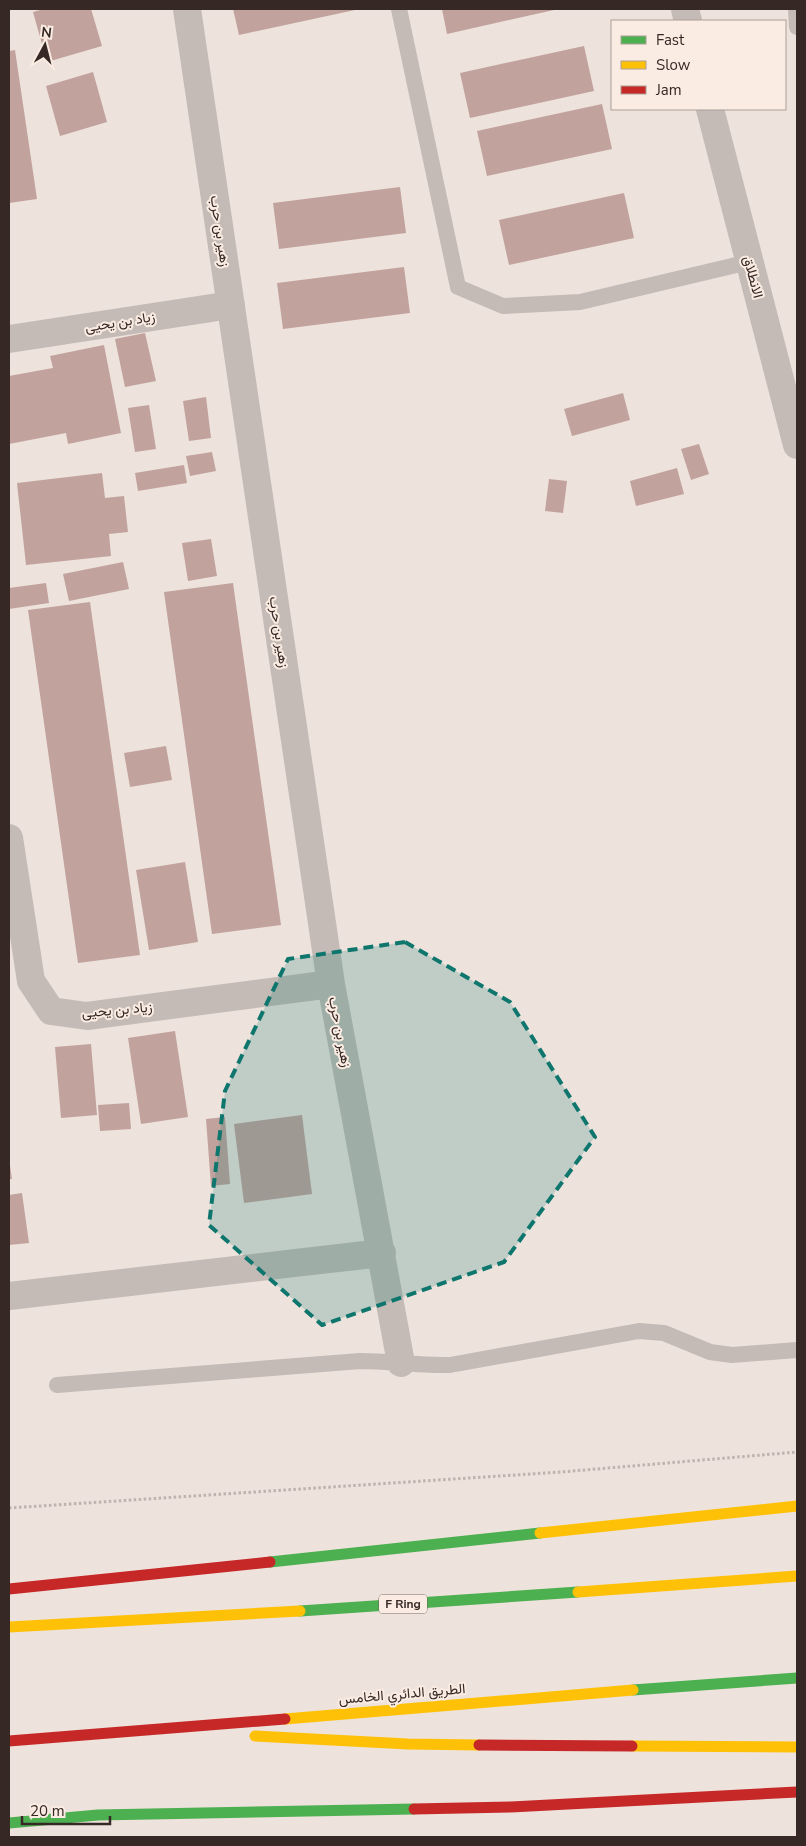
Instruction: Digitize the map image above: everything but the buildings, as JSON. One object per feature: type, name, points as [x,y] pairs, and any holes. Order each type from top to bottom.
[{"type":"highway","points":[[9,1589],[797,1506]]},
{"type":"highway","name":"F Ring","points":[[9,1627],[349,1608],[797,1576]]},
{"type":"highway","name":"الطريق الدائري الخامس","points":[[9,1741],[651,1687],[797,1678]]},
{"type":"highway","points":[[156,1730],[408,1744],[797,1747]]},
{"type":"highway","points":[[9,1823],[98,1815],[511,1807],[797,1792]]},
{"type":"street","name":"زهير بن حرب","points":[[187,9],[331,984],[401,1363]]},
{"type":"street","name":"الانطلاق","points":[[710,110],[797,445]]},
{"type":"street","name":"زياد بن يحيى","points":[[9,339],[231,305]]},
{"type":"street","name":"زياد بن يحيى","points":[[9,838],[31,981],[51,1011],[87,1016],[331,984]]},
{"type":"street","points":[[9,1296],[382,1253]]},
{"type":"lane","points":[[399,9],[458,287],[503,306],[580,302],[749,262]]},
{"type":"lane","points":[[796,9],[797,26]]},
{"type":"lane","points":[[57,1385],[360,1361],[423,1366],[450,1365],[640,1331],[664,1333],[690,1345],[717,1353],[732,1355],[797,1350]]},
{"type":"path","points":[[9,1508],[562,1472],[797,1452]]},
{"type":"highlighted area","points":[[405,942],[510,1002],[595,1137],[504,1262],[322,1325],[209,1225],[225,1091],[288,959]]},
{"type":"traffic: fast","points":[[270,1562],[540,1533]]},
{"type":"traffic: fast","points":[[300,1611],[578,1592]]},
{"type":"traffic: fast","points":[[633,1690],[797,1678]]},
{"type":"traffic: fast","points":[[9,1823],[98,1815],[414,1809]]},
{"type":"traffic: slow","points":[[540,1533],[797,1506]]},
{"type":"traffic: slow","points":[[578,1592],[797,1576]]},
{"type":"traffic: slow","points":[[9,1627],[300,1611]]},
{"type":"traffic: slow","points":[[285,1719],[633,1690]]},
{"type":"traffic: slow","points":[[255,1736],[408,1744],[479,1745]]},
{"type":"traffic: slow","points":[[632,1746],[797,1747]]},
{"type":"traffic: jam","points":[[9,1589],[270,1562]]},
{"type":"traffic: jam","points":[[9,1741],[285,1719]]},
{"type":"traffic: jam","points":[[479,1745],[632,1746]]},
{"type":"traffic: jam","points":[[414,1809],[511,1807],[797,1792]]}]
